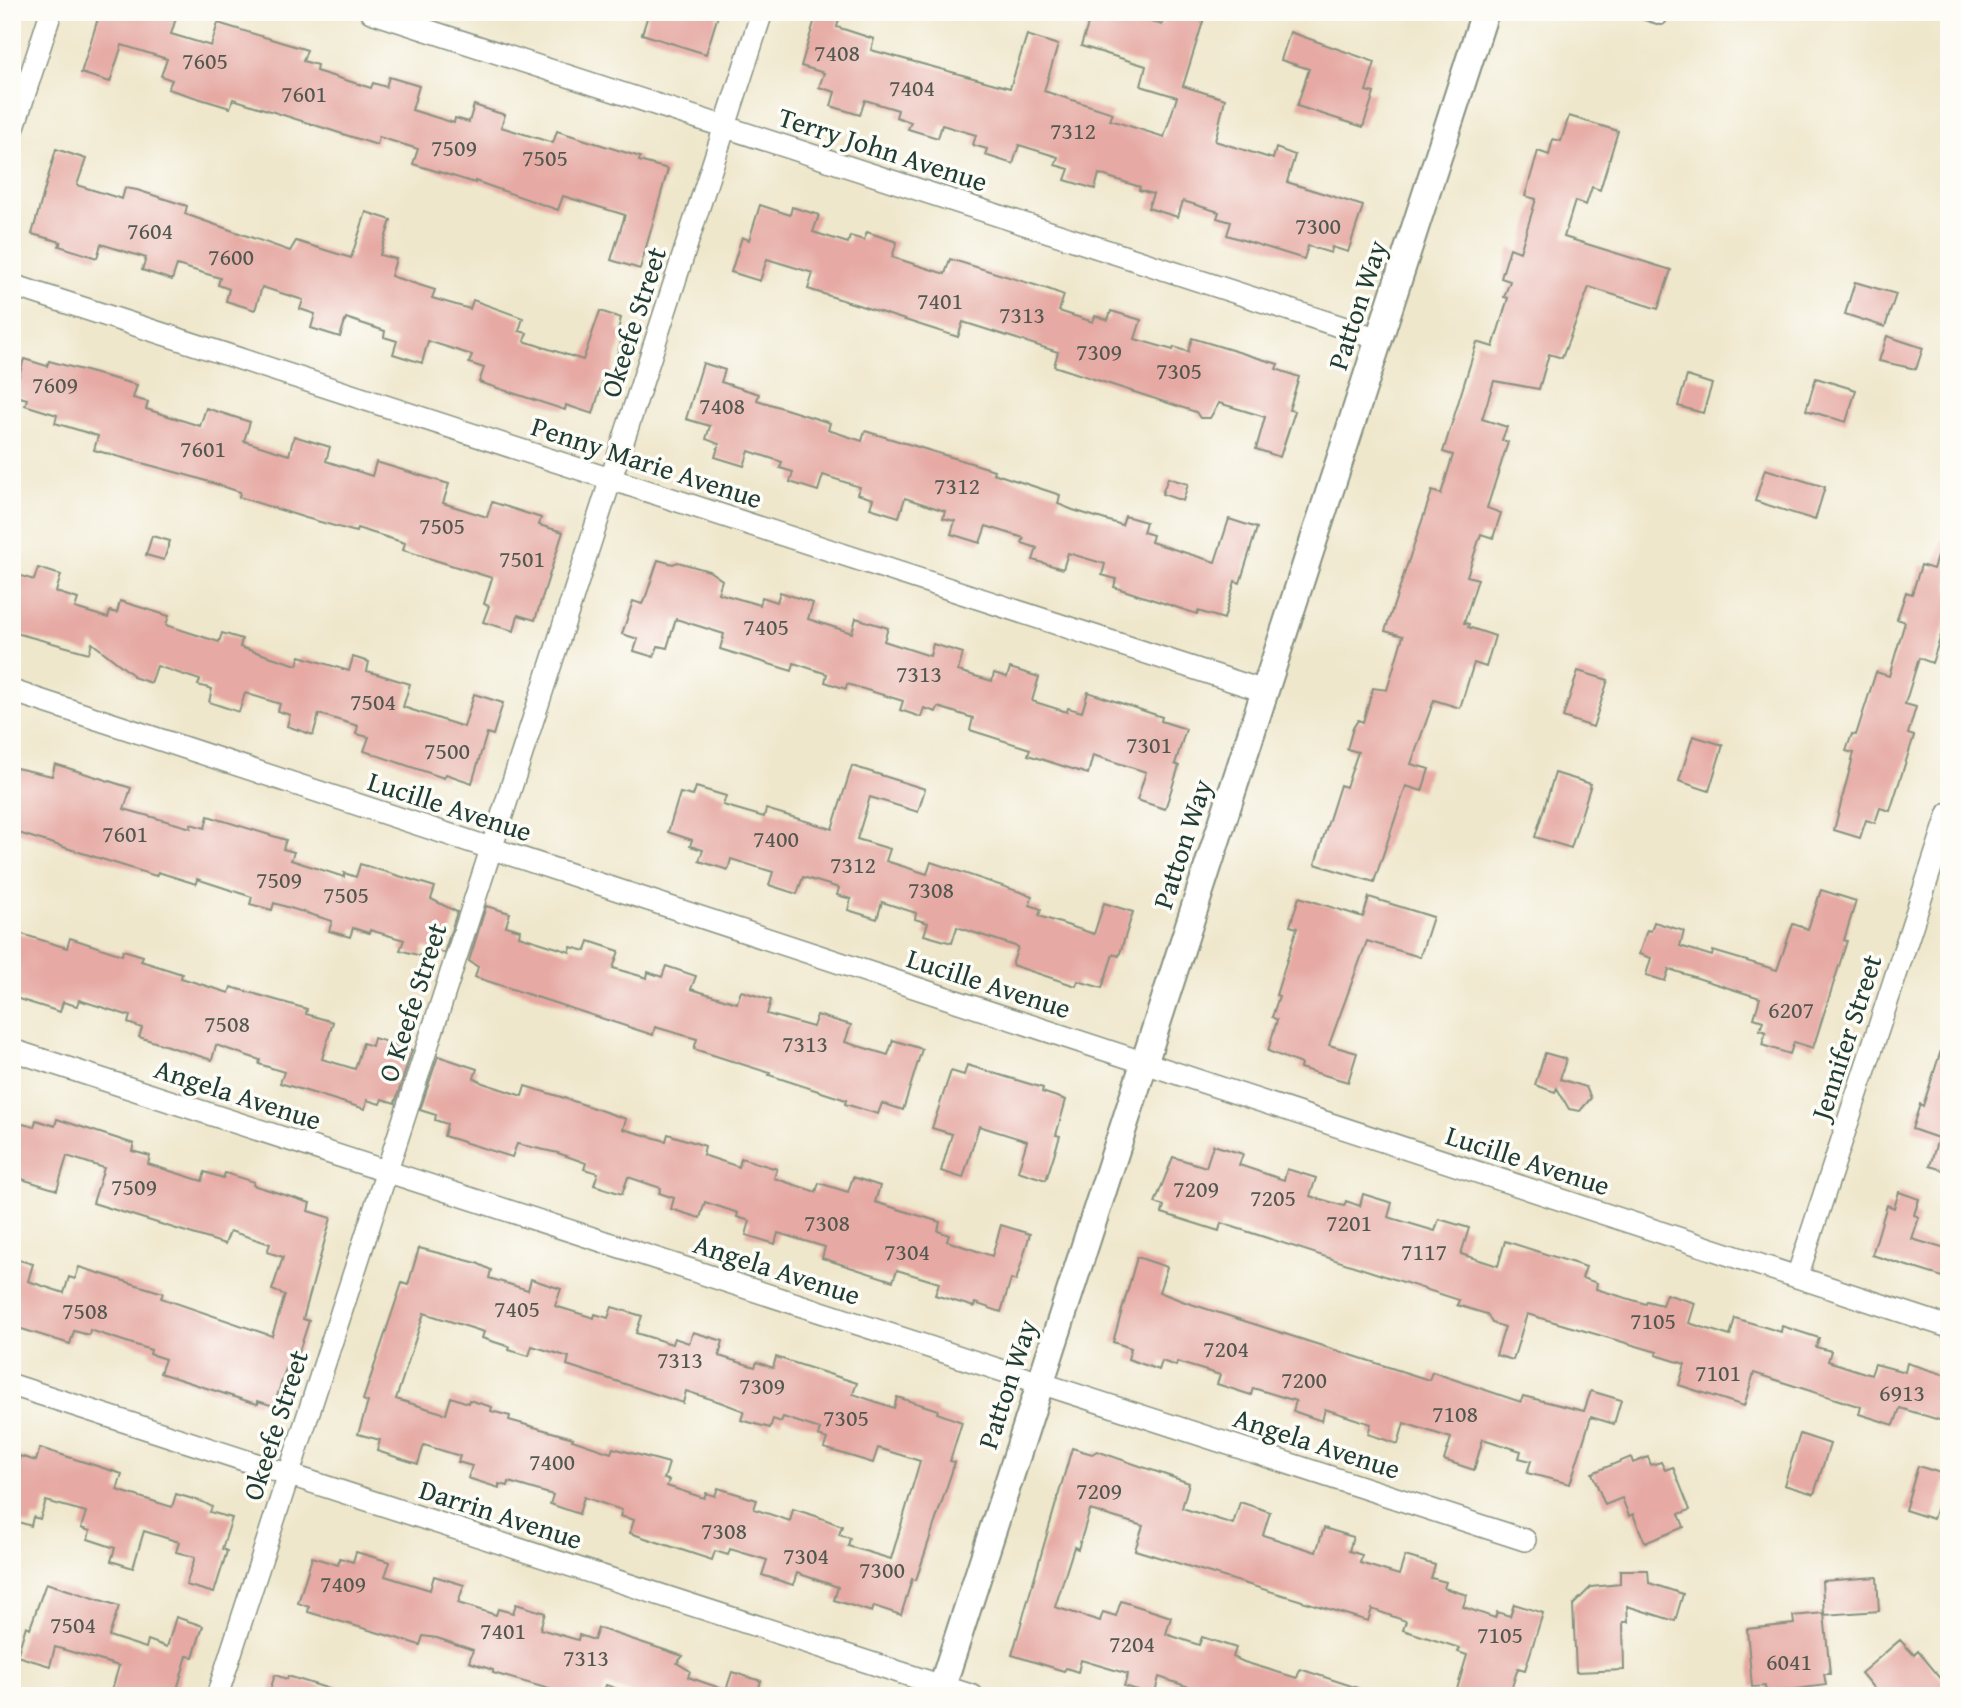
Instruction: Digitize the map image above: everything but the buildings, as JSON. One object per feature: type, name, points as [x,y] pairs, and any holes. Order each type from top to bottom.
[{"type":"street","points":[[12,133],[51,12]]},
{"type":"street","name":"Terry John Avenue","points":[[371,12],[1379,339]]},
{"type":"street","name":"Okeefe Street","points":[[491,849],[762,12]]},
{"type":"street","name":"Patton Way","points":[[941,1691],[1485,12]]},
{"type":"street","name":"Penny Marie Avenue","points":[[12,285],[1264,691]]},
{"type":"street","name":"Lucille Avenue","points":[[12,691],[1949,1327]]},
{"type":"street","name":"Jennifer Street","points":[[1797,1277],[1949,813]]},
{"type":"street","name":"O Keefe Street","points":[[387,1172],[491,849]]},
{"type":"street","name":"Angela Avenue","points":[[12,1051],[1525,1541]]},
{"type":"street","name":"Okeefe Street","points":[[217,1696],[387,1172]]},
{"type":"street","name":"Darrin Avenue","points":[[12,1385],[941,1691],[973,1696]]},
{"type":"lane","points":[[1639,12],[1661,19]]}]
